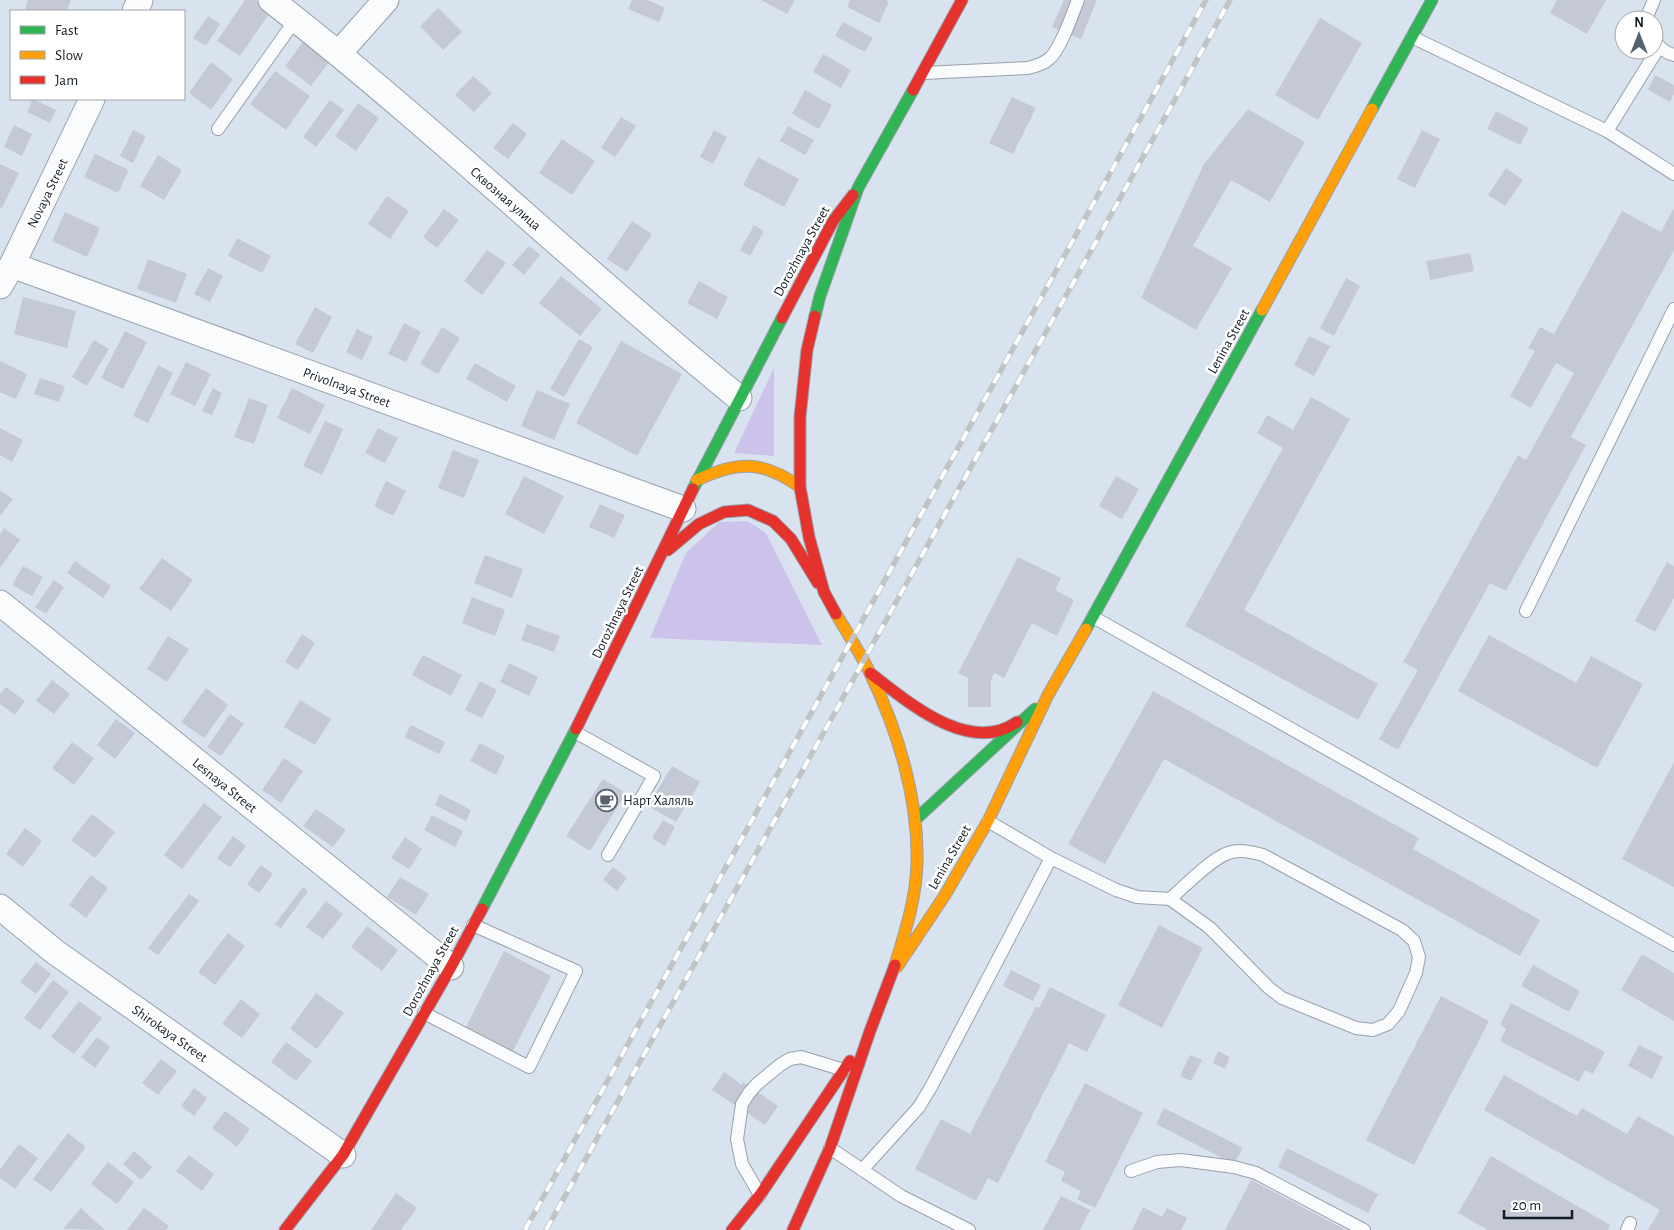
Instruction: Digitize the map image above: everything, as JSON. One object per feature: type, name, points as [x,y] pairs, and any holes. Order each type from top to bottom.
[{"type":"main road","name":"Dorozhnaya Street","points":[[285,1230],[343,1155],[451,967],[575,732],[697,480],[833,220],[858,188],[962,0]]},
{"type":"main road","name":"Lenina Street","points":[[793,1230],[830,1148],[870,1031],[893,973],[945,895],[988,821],[1048,695],[1093,617],[1432,0]]},
{"type":"main road","points":[[824,592],[809,537],[800,487],[800,417],[808,350],[820,296],[858,188]]},
{"type":"main road","points":[[801,320],[820,296]]},
{"type":"main road","points":[[739,398],[783,343]]},
{"type":"main road","points":[[697,480],[718,470],[742,465],[765,468],[787,476],[800,487]]},
{"type":"main road","points":[[660,558],[699,524],[724,512],[748,510],[773,520],[791,539],[824,592],[870,673],[895,732],[905,769],[915,820],[917,865],[911,909],[893,973]]},
{"type":"main road","name":"Lenina Street","points":[[870,673],[931,718],[962,730],[990,732],[1002,730],[1027,717]]},
{"type":"main road","name":"Lenina Street","points":[[915,820],[1027,717],[1048,695]]},
{"type":"main road","name":"Lenina Street","points":[[732,1230],[760,1195],[870,1031]]},
{"type":"street","name":"Сквозная улица","points":[[272,0],[339,53],[679,349],[739,398]]},
{"type":"street","points":[[339,53],[386,0]]},
{"type":"street","name":"Novaya Street","points":[[0,286],[92,100]]},
{"type":"street","name":"Privolnaya Street","points":[[12,265],[683,509]]},
{"type":"street","name":"Lesnaya Street","points":[[0,603],[451,967]]},
{"type":"street","name":"Shirokaya Street","points":[[0,907],[56,952],[343,1155]]},
{"type":"lane","points":[[923,72],[1028,68],[1040,65],[1050,58],[1057,48],[1078,0]]},
{"type":"lane","points":[[218,129],[296,19]]},
{"type":"lane","points":[[1412,37],[1607,131],[1674,174]]},
{"type":"lane","points":[[1607,131],[1647,60]]},
{"type":"lane","points":[[1526,611],[1674,309]]},
{"type":"lane","points":[[1093,617],[1674,945]]},
{"type":"lane","points":[[575,732],[654,776],[608,855]]},
{"type":"lane","points":[[988,821],[1051,858],[1116,890],[1137,897],[1170,899],[1210,928],[1269,988],[1282,998],[1356,1028],[1372,1030],[1388,1024],[1399,1011],[1416,973],[1419,957],[1417,949],[1414,941],[1402,930],[1263,855],[1246,851],[1228,853],[1213,862],[1170,899]]},
{"type":"lane","points":[[862,1170],[919,1107],[927,1094],[1051,858]]},
{"type":"lane","points":[[424,1013],[528,1067],[576,971],[473,925]]},
{"type":"lane","points":[[760,1195],[742,1164],[737,1139],[742,1104],[749,1093],[780,1065],[790,1059],[801,1057],[844,1070]]},
{"type":"lane","points":[[830,1148],[901,1196],[969,1230]]},
{"type":"lane","points":[[1131,1171],[1158,1162],[1181,1160],[1256,1172],[1364,1230]]},
{"type":"shaded area","points":[[774,368],[774,456],[734,453]]},
{"type":"shaded area","points":[[747,521],[766,533],[822,645],[650,638],[686,553],[719,522]]},
{"type":"building","points":[[28,0],[71,0],[67,10],[25,9]]},
{"type":"building","points":[[245,0],[255,0],[271,11],[240,56],[217,41]]},
{"type":"building","points":[[632,0],[648,0],[665,8],[659,22],[628,9]]},
{"type":"building","points":[[761,0],[795,0],[787,14]]},
{"type":"building","points":[[850,0],[886,0],[889,2],[879,23],[847,7]]},
{"type":"building","points":[[1064,0],[1097,0],[1081,39],[1052,27]]},
{"type":"building","points":[[1557,0],[1606,0],[1587,34],[1550,13]]},
{"type":"building","points":[[438,8],[462,32],[443,50],[420,26]]},
{"type":"building","points":[[208,16],[220,24],[206,46],[193,38]]},
{"type":"building","points":[[1320,18],[1362,43],[1318,120],[1275,95]]},
{"type":"building","points":[[843,22],[873,38],[865,52],[835,36]]},
{"type":"building","points":[[303,42],[330,61],[311,86],[285,66]]},
{"type":"building","points":[[823,54],[851,70],[841,88],[813,72]]},
{"type":"building","points":[[211,62],[233,79],[211,110],[189,93]]},
{"type":"building","points":[[275,71],[310,96],[286,130],[250,104]]},
{"type":"building","points":[[1655,75],[1674,85],[1674,94],[1670,102],[1648,90]]},
{"type":"building","points":[[473,76],[492,93],[474,112],[455,95]]},
{"type":"building","points":[[805,90],[832,105],[819,129],[792,114]]},
{"type":"building","points":[[1012,97],[1036,108],[1013,154],[989,143]]},
{"type":"building","points":[[33,100],[56,110],[50,123],[27,112]]},
{"type":"building","points":[[330,100],[344,110],[316,147],[303,137]]},
{"type":"building","points":[[358,103],[379,118],[356,151],[335,136]]},
{"type":"building","points":[[1248,109],[1305,142],[1270,202],[1231,180],[1193,246],[1232,268],[1196,330],[1141,298],[1204,164]]},
{"type":"building","points":[[1496,111],[1529,128],[1520,145],[1487,129]]},
{"type":"building","points":[[621,117],[636,126],[615,157],[601,148]]},
{"type":"building","points":[[513,123],[527,134],[508,159],[493,148]]},
{"type":"building","points":[[14,125],[32,134],[22,156],[4,147]]},
{"type":"building","points":[[788,126],[814,140],[805,155],[780,141]]},
{"type":"building","points":[[133,130],[146,136],[133,163],[120,156]]},
{"type":"building","points":[[714,130],[727,137],[713,164],[700,157]]},
{"type":"building","points":[[1422,130],[1440,139],[1415,188],[1397,179]]},
{"type":"building","points":[[562,139],[595,161],[572,195],[539,173]]},
{"type":"building","points":[[95,154],[129,170],[118,193],[84,177]]},
{"type":"building","points":[[158,155],[182,170],[164,200],[140,186]]},
{"type":"building","points":[[758,157],[799,179],[784,207],[743,185]]},
{"type":"building","points":[[0,164],[19,173],[2,208],[0,207]]},
{"type":"building","points":[[1506,168],[1523,180],[1505,206],[1488,195]]},
{"type":"building","points":[[387,196],[409,211],[390,239],[368,224]]},
{"type":"building","points":[[1674,208],[1674,250],[1571,437],[1586,445],[1506,591],[1490,583],[1398,750],[1379,739],[1418,670],[1403,662],[1518,455],[1526,460],[1574,373],[1556,363],[1531,408],[1510,396],[1535,351],[1528,348],[1540,327],[1554,334],[1622,211],[1661,232]]},
{"type":"building","points":[[444,209],[459,220],[437,248],[423,237]]},
{"type":"building","points":[[65,212],[100,228],[87,257],[52,241]]},
{"type":"building","points":[[632,221],[652,234],[627,272],[607,259]]},
{"type":"building","points":[[754,225],[764,231],[750,256],[740,250]]},
{"type":"building","points":[[237,238],[271,256],[262,273],[228,256]]},
{"type":"building","points":[[529,246],[540,255],[524,275],[512,265]]},
{"type":"building","points":[[487,250],[506,263],[482,295],[464,281]]},
{"type":"building","points":[[1470,253],[1474,271],[1430,280],[1426,261]]},
{"type":"building","points":[[148,259],[187,274],[176,303],[137,289]]},
{"type":"building","points":[[208,268],[223,276],[210,302],[194,294]]},
{"type":"building","points":[[561,276],[602,309],[580,336],[539,303]]},
{"type":"building","points":[[1346,278],[1360,286],[1334,336],[1320,328]]},
{"type":"building","points":[[699,281],[728,297],[717,319],[687,303]]},
{"type":"building","points":[[23,297],[76,311],[67,348],[14,334]]},
{"type":"building","points":[[315,307],[332,317],[313,353],[295,344]]},
{"type":"building","points":[[404,323],[421,332],[406,362],[388,354]]},
{"type":"building","points":[[442,327],[460,338],[438,374],[420,364]]},
{"type":"building","points":[[357,329],[373,337],[362,360],[346,352]]},
{"type":"building","points":[[125,331],[147,342],[123,389],[101,378]]},
{"type":"building","points":[[1309,336],[1330,346],[1314,376],[1294,365]]},
{"type":"building","points":[[579,339],[593,347],[564,397],[550,389]]},
{"type":"building","points":[[94,340],[109,349],[87,386],[72,377]]},
{"type":"building","points":[[621,341],[682,374],[637,456],[576,423]]},
{"type":"building","points":[[0,361],[27,374],[16,399],[0,392]]},
{"type":"building","points":[[186,362],[211,374],[195,406],[170,394]]},
{"type":"building","points":[[475,363],[516,386],[507,402],[466,379]]},
{"type":"building","points":[[158,365],[173,373],[148,423],[133,416]]},
{"type":"building","points":[[40,378],[65,386],[59,402],[34,394]]},
{"type":"building","points":[[213,388],[222,393],[212,415],[202,411]]},
{"type":"building","points":[[292,388],[325,405],[310,434],[277,418]]},
{"type":"building","points":[[537,390],[570,404],[554,440],[521,426]]},
{"type":"building","points":[[1311,397],[1350,419],[1244,610],[1378,684],[1358,720],[1185,626],[1283,448],[1257,433],[1267,415],[1293,430]]},
{"type":"building","points":[[249,398],[268,405],[254,444],[234,437]]},
{"type":"building","points":[[325,421],[343,429],[322,475],[303,466]]},
{"type":"building","points":[[0,428],[23,440],[12,462],[0,455]]},
{"type":"building","points":[[378,428],[398,438],[385,463],[365,453]]},
{"type":"building","points":[[453,450],[479,460],[464,498],[438,488]]},
{"type":"building","points":[[524,476],[564,496],[544,534],[505,514]]},
{"type":"building","points":[[1116,476],[1139,489],[1122,519],[1099,506]]},
{"type":"building","points":[[386,481],[406,491],[393,516],[374,506]]},
{"type":"building","points":[[0,492],[13,499],[0,516]]},
{"type":"building","points":[[600,504],[625,515],[614,538],[589,527]]},
{"type":"building","points":[[4,528],[20,540],[0,568],[0,534]]},
{"type":"building","points":[[485,555],[523,569],[512,598],[474,583]]},
{"type":"building","points":[[1018,557],[1061,578],[1055,590],[1074,600],[1057,636],[1032,623],[1004,678],[994,673],[991,680],[991,707],[968,707],[968,678],[958,673]]},
{"type":"building","points":[[162,558],[193,580],[171,611],[139,589]]},
{"type":"building","points":[[75,561],[111,586],[103,598],[67,573]]},
{"type":"building","points":[[1667,562],[1674,566],[1674,598],[1655,632],[1635,621]]},
{"type":"building","points":[[23,566],[43,577],[32,596],[12,585]]},
{"type":"building","points":[[54,580],[64,587],[46,614],[35,607]]},
{"type":"building","points":[[472,597],[505,610],[495,636],[462,623]]},
{"type":"building","points":[[527,624],[560,636],[554,652],[521,640]]},
{"type":"building","points":[[302,634],[315,643],[298,670],[285,662]]},
{"type":"building","points":[[1489,635],[1576,683],[1591,656],[1643,684],[1597,768],[1458,691]]},
{"type":"building","points":[[168,636],[189,649],[167,682],[147,669]]},
{"type":"building","points":[[423,655],[462,675],[451,696],[412,675]]},
{"type":"building","points":[[509,663],[538,677],[529,696],[500,682]]},
{"type":"building","points":[[52,680],[70,694],[54,714],[36,701]]},
{"type":"building","points":[[480,681],[497,690],[482,718],[465,710]]},
{"type":"building","points":[[6,687],[25,701],[15,715],[0,704],[0,694]]},
{"type":"building","points":[[206,688],[228,705],[204,738],[181,722]]},
{"type":"building","points":[[1153,691],[1419,838],[1413,849],[1540,920],[1520,956],[1164,759],[1105,864],[1068,844]]},
{"type":"building","points":[[300,700],[331,719],[315,745],[284,727]]},
{"type":"building","points":[[230,714],[244,724],[221,756],[207,747]]},
{"type":"building","points":[[116,719],[135,733],[115,759],[97,745]]},
{"type":"building","points":[[411,725],[445,742],[439,754],[404,737]]},
{"type":"building","points":[[72,742],[94,758],[74,785],[52,768]]},
{"type":"building","points":[[480,743],[505,756],[496,775],[470,761]]},
{"type":"building","points":[[284,758],[303,771],[281,803],[262,790]]},
{"type":"building","points":[[1674,762],[1674,887],[1622,859]]},
{"type":"building","points":[[672,766],[700,782],[676,822],[648,806]]},
{"type":"building","points":[[603,779],[626,793],[590,851],[566,836]]},
{"type":"building","points":[[440,794],[471,810],[466,821],[435,805]]},
{"type":"building","points":[[204,803],[222,817],[182,869],[164,855]]},
{"type":"building","points":[[316,809],[346,830],[333,847],[303,826]]},
{"type":"building","points":[[92,814],[115,832],[95,858],[71,840]]},
{"type":"building","points":[[432,815],[463,831],[455,847],[424,830]]},
{"type":"building","points":[[663,820],[675,827],[665,846],[652,838]]},
{"type":"building","points":[[25,828],[42,841],[23,867],[6,854]]},
{"type":"building","points":[[233,836],[246,846],[230,867],[217,858]]},
{"type":"building","points":[[405,837],[422,849],[409,869],[391,858]]},
{"type":"building","points":[[261,865],[273,874],[259,893],[247,884]]},
{"type":"building","points":[[613,867],[627,878],[617,891],[603,880]]},
{"type":"building","points":[[91,875],[108,888],[86,918],[69,905]]},
{"type":"building","points":[[400,877],[429,894],[416,915],[387,897]]},
{"type":"building","points":[[303,887],[308,891],[281,928],[275,924]]},
{"type":"building","points":[[189,894],[199,901],[158,955],[148,948]]},
{"type":"building","points":[[326,901],[343,914],[323,939],[306,927]]},
{"type":"building","points":[[1159,925],[1203,948],[1162,1028],[1118,1005]]},
{"type":"building","points":[[367,926],[398,950],[382,971],[351,947]]},
{"type":"building","points":[[228,933],[245,946],[215,985],[198,972]]},
{"type":"building","points":[[504,951],[551,976],[513,1051],[466,1027]]},
{"type":"building","points":[[1642,954],[1674,973],[1674,1021],[1621,990]]},
{"type":"building","points":[[36,962],[51,974],[36,994],[20,982]]},
{"type":"building","points":[[1533,965],[1580,991],[1569,1012],[1521,986]]},
{"type":"building","points":[[1011,970],[1041,985],[1033,1001],[1003,986]]},
{"type":"building","points":[[53,980],[69,992],[40,1030],[24,1018]]},
{"type":"building","points":[[1050,987],[1106,1015],[1087,1052],[1069,1043],[998,1183],[988,1178],[976,1201],[915,1169],[941,1119],[970,1134],[1036,1006],[1039,1008]]},
{"type":"building","points":[[316,993],[344,1013],[317,1049],[290,1029]]},
{"type":"building","points":[[1441,996],[1489,1021],[1414,1165],[1366,1140]]},
{"type":"building","points":[[241,999],[260,1014],[242,1038],[222,1024]]},
{"type":"building","points":[[79,1001],[102,1018],[74,1054],[51,1037]]},
{"type":"building","points":[[1511,1003],[1605,1052],[1593,1074],[1585,1070],[1579,1082],[1500,1041],[1506,1029],[1500,1025]]},
{"type":"building","points":[[97,1037],[110,1047],[95,1068],[81,1057]]},
{"type":"building","points":[[286,1042],[312,1061],[296,1081],[271,1062]]},
{"type":"building","points":[[1639,1045],[1663,1057],[1652,1079],[1628,1066]]},
{"type":"building","points":[[1218,1051],[1230,1057],[1225,1069],[1213,1063]]},
{"type":"building","points":[[1190,1055],[1202,1060],[1191,1081],[1180,1076]]},
{"type":"building","points":[[161,1059],[177,1071],[158,1095],[142,1083]]},
{"type":"building","points":[[724,1072],[742,1085],[743,1082],[778,1106],[765,1125],[712,1090]]},
{"type":"building","points":[[1504,1075],[1577,1116],[1582,1108],[1627,1134],[1638,1116],[1674,1136],[1674,1230],[1648,1230],[1660,1210],[1484,1110]]},
{"type":"building","points":[[1085,1083],[1143,1113],[1095,1208],[1077,1199],[1081,1191],[1061,1181],[1065,1172],[1045,1162]]},
{"type":"building","points":[[194,1088],[207,1098],[194,1116],[181,1106]]},
{"type":"building","points":[[1164,1108],[1243,1148],[1234,1164],[1156,1124]]},
{"type":"building","points":[[225,1111],[250,1129],[237,1147],[212,1128]]},
{"type":"building","points":[[68,1133],[86,1147],[51,1192],[33,1179]]},
{"type":"building","points":[[19,1144],[38,1158],[15,1189],[0,1178],[0,1169]]},
{"type":"building","points":[[1287,1148],[1378,1194],[1368,1213],[1278,1167]]},
{"type":"building","points":[[134,1151],[152,1167],[141,1180],[123,1164]]},
{"type":"building","points":[[189,1155],[214,1174],[202,1191],[176,1171]]},
{"type":"building","points":[[1491,1156],[1610,1225],[1608,1230],[1488,1230],[1458,1213]]},
{"type":"building","points":[[108,1162],[134,1182],[117,1204],[91,1184]]},
{"type":"building","points":[[1251,1180],[1346,1230],[1225,1230]]},
{"type":"building","points":[[396,1193],[417,1208],[401,1230],[371,1230]]},
{"type":"building","points":[[1061,1196],[1090,1210],[1080,1230],[1043,1230]]},
{"type":"building","points":[[1143,1207],[1162,1217],[1167,1208],[1187,1218],[1181,1230],[1132,1230]]},
{"type":"building","points":[[81,1208],[105,1230],[63,1229]]},
{"type":"building","points":[[144,1208],[169,1226],[166,1230],[127,1230]]},
{"type":"railway","points":[[525,1230],[1206,0]]},
{"type":"railway","points":[[546,1230],[1230,0]]},
{"type":"traffic: fast","points":[[1372,109],[1432,0]]},
{"type":"traffic: fast","points":[[815,316],[820,296],[858,188],[913,90]]},
{"type":"traffic: fast","points":[[1086,629],[1262,310]]},
{"type":"traffic: fast","points":[[693,489],[782,318]]},
{"type":"traffic: fast","points":[[915,820],[1035,709]]},
{"type":"traffic: fast","points":[[482,909],[576,729]]},
{"type":"traffic: slow","points":[[1262,310],[1372,109]]},
{"type":"traffic: slow","points":[[697,480],[725,469],[750,466],[774,472],[800,487]]},
{"type":"traffic: slow","points":[[836,614],[862,658],[880,695],[898,742],[910,791],[917,840],[915,890],[895,965]]},
{"type":"traffic: slow","points":[[897,967],[945,895],[988,821],[1048,695],[1086,629]]},
{"type":"traffic: jam","points":[[913,90],[962,0]]},
{"type":"traffic: jam","points":[[782,318],[833,221],[853,195]]},
{"type":"traffic: jam","points":[[815,316],[807,350],[800,417],[800,487],[809,537],[824,592],[836,614]]},
{"type":"traffic: jam","points":[[576,729],[693,489]]},
{"type":"traffic: jam","points":[[668,550],[699,524],[724,512],[748,510],[773,521],[791,539],[818,583]]},
{"type":"traffic: jam","points":[[870,673],[920,710],[939,721],[959,729],[979,733],[998,731],[1017,722]]},
{"type":"traffic: jam","points":[[285,1230],[343,1155],[451,967],[482,909]]},
{"type":"traffic: jam","points":[[793,1230],[830,1148],[895,965]]},
{"type":"traffic: jam","points":[[732,1230],[760,1195],[850,1061]]},
{"type":"place","name":"Нарт Халяль","points":[[607,800]]}]
